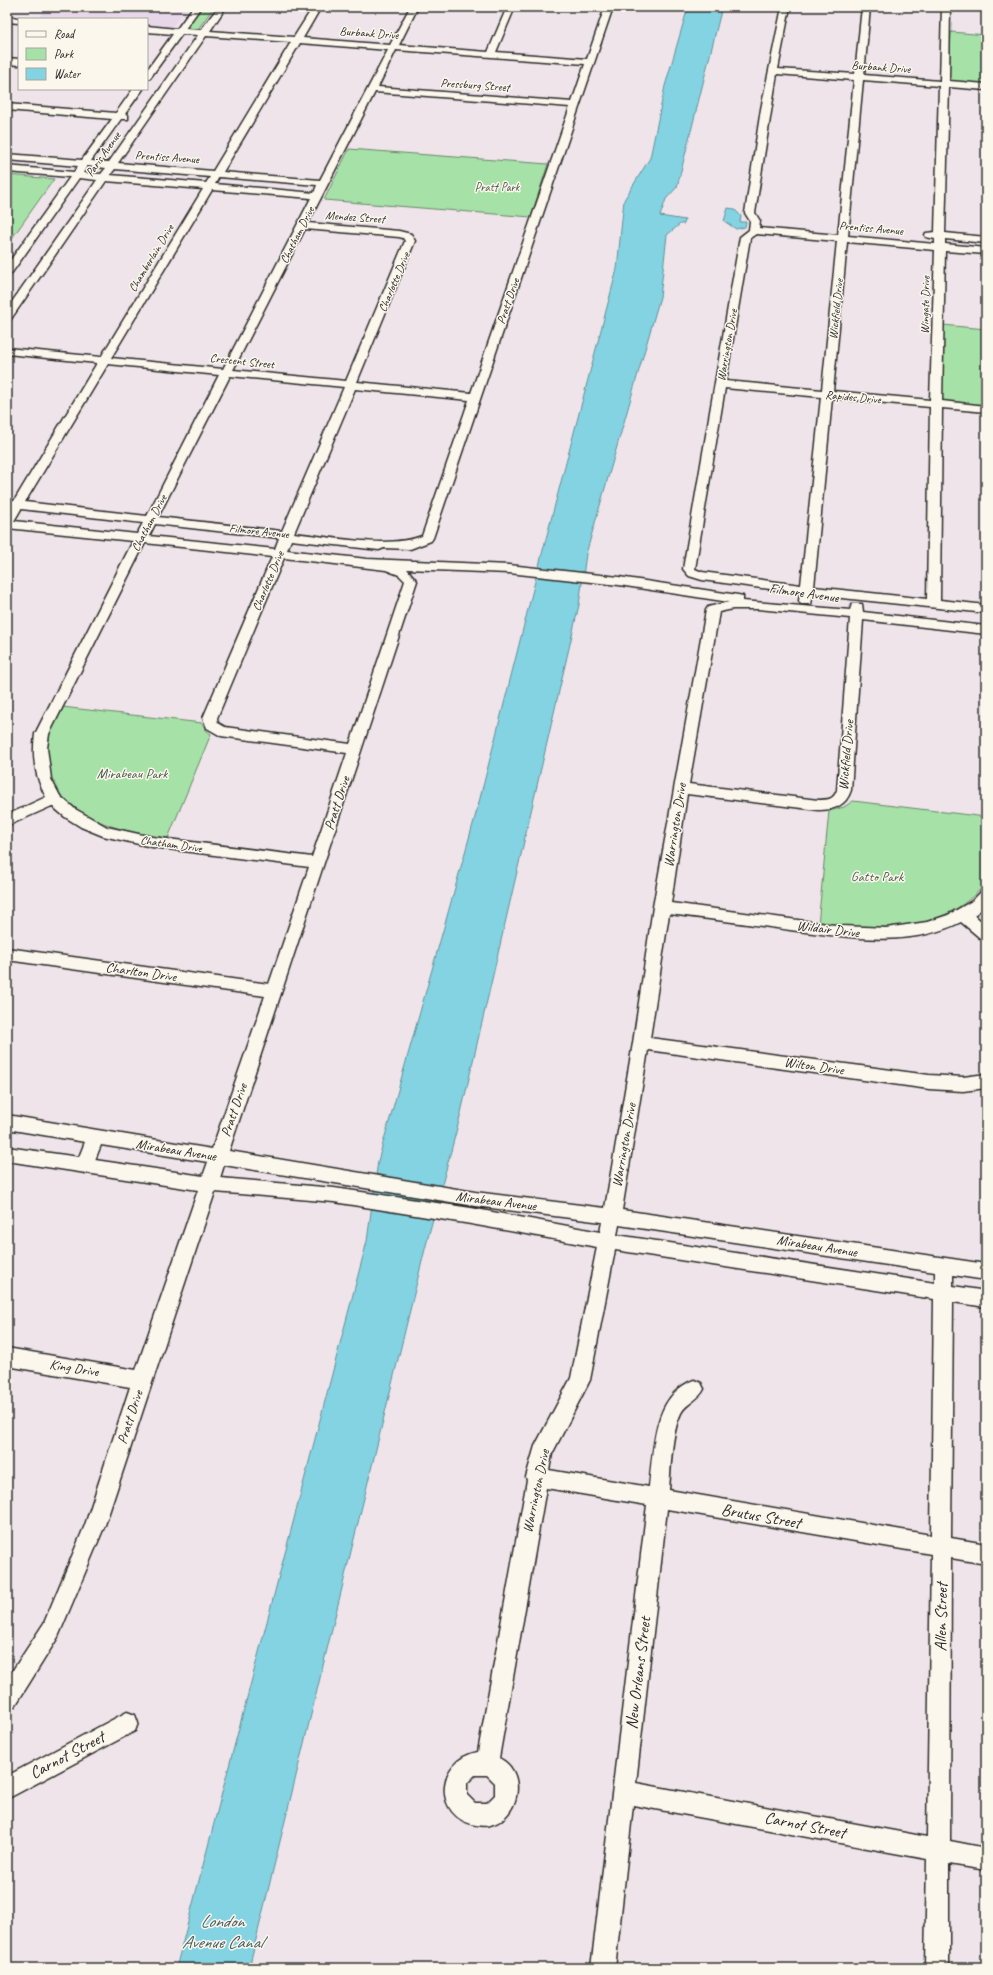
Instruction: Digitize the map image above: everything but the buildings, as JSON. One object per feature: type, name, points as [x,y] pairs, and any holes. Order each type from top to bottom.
[{"type":"street","points":[[148,74],[197,7]]},
{"type":"street","name":"Paris Avenue","points":[[7,317],[222,7]]},
{"type":"street","name":"Chamberlain Drive","points":[[7,523],[12,504],[106,361],[317,7]]},
{"type":"street","name":"Chatham Drive","points":[[318,863],[152,842],[103,831],[70,813],[54,799],[44,779],[40,748],[42,734],[52,712],[152,520],[414,7]]},
{"type":"street","points":[[490,55],[511,7]]},
{"type":"street","name":"Pratt Drive","points":[[368,544],[410,545],[427,538],[574,105],[609,7]]},
{"type":"street","points":[[786,7],[775,71],[766,109],[750,213],[754,226],[807,225]]},
{"type":"street","name":"Wickfield Drive","points":[[805,610],[866,7]]},
{"type":"street","name":"Wingate Drive","points":[[933,603],[939,236],[946,7]]},
{"type":"street","points":[[7,19],[18,20]]},
{"type":"street","name":"Burbank Drive","points":[[148,29],[589,62]]},
{"type":"street","points":[[7,61],[18,62]]},
{"type":"street","name":"Burbank Drive","points":[[775,71],[986,87]]},
{"type":"street","points":[[148,74],[175,74]]},
{"type":"street","name":"Pressburg Street","points":[[373,89],[574,105]]},
{"type":"street","name":"Paris Avenue","points":[[7,272],[137,90]]},
{"type":"street","points":[[7,108],[144,118]]},
{"type":"street","name":"Prentiss Avenue","points":[[7,157],[324,183]]},
{"type":"street","name":"Prentiss Avenue","points":[[7,169],[76,174],[208,188],[317,196]]},
{"type":"street","name":"Mendez Street","points":[[302,226],[389,232],[407,236]]},
{"type":"street","name":"Prentiss Avenue","points":[[754,226],[844,231],[939,247],[986,251]]},
{"type":"street","name":"Warrington Drive","points":[[754,226],[745,237],[688,566],[690,571],[702,576],[807,590]]},
{"type":"street","name":"Prentiss Avenue","points":[[923,234],[986,240]]},
{"type":"street","name":"Charlotte Drive","points":[[355,749],[221,731],[212,725],[210,718],[409,246],[410,241],[407,236]]},
{"type":"street","name":"Crescent Street","points":[[7,351],[475,397]]},
{"type":"street","name":"Rapides Drive","points":[[720,384],[986,409]]},
{"type":"street","name":"Filmore Avenue","points":[[12,504],[368,544],[509,569]]},
{"type":"street","name":"Filmore Avenue","points":[[7,523],[367,563],[509,569],[619,581],[856,617],[986,630]]},
{"type":"street","name":"Pratt Drive","points":[[7,1698],[51,1630],[95,1525],[142,1380],[275,991],[411,581],[408,575],[403,571],[367,563]]},
{"type":"street","name":"Filmore Avenue","points":[[619,581],[807,590],[986,609]]},
{"type":"street","name":"Wickfield Drive","points":[[681,788],[818,805],[829,805],[838,802],[843,797],[858,595]]},
{"type":"street","name":"Warrington Drive","points":[[486,1763],[536,1477],[542,1452],[580,1380],[608,1241],[681,788],[713,610],[726,604],[738,604],[805,610]]},
{"type":"street","points":[[7,820],[54,799]]},
{"type":"street","name":"Wildair Drive","points":[[662,907],[843,931],[886,934],[936,925],[963,915],[984,903]]},
{"type":"street","points":[[963,915],[986,934]]},
{"type":"street","name":"Charlton Drive","points":[[7,954],[275,991]]},
{"type":"street","name":"Wilton Drive","points":[[641,1043],[929,1082],[963,1084],[986,1081]]},
{"type":"street","name":"Mirabeau Avenue","points":[[7,1122],[218,1156],[336,1178],[475,1199],[612,1216],[986,1272]]},
{"type":"street","points":[[84,1165],[96,1136]]},
{"type":"street","name":"Mirabeau Avenue","points":[[7,1154],[208,1184],[334,1195],[471,1216],[608,1241],[986,1299]]},
{"type":"street","name":"Allen Street","points":[[937,1968],[944,1266]]},
{"type":"street","name":"King Drive","points":[[7,1357],[142,1380]]},
{"type":"street","name":"New Orleans Street","points":[[603,1968],[665,1436],[671,1410],[680,1397],[694,1389]]},
{"type":"street","name":"Brutus Street","points":[[536,1477],[986,1554]]},
{"type":"street","name":"Carnot Street","points":[[7,1788],[127,1723]]},
{"type":"street","name":"Carnot Street","points":[[624,1792],[986,1859]]},
{"type":"shaded area","points":[[47,7],[187,7],[172,27],[148,25],[148,18],[39,17]]},
{"type":"green space","points":[[201,7],[214,7],[198,29],[185,28]]},
{"type":"green space","points":[[951,32],[986,35],[986,86],[949,83]]},
{"type":"green space","name":"Pratt Park","points":[[349,149],[548,164],[531,217],[324,200]]},
{"type":"green space","points":[[7,175],[54,179],[10,241],[7,241]]},
{"type":"green space","points":[[943,325],[986,329],[986,406],[942,402]]},
{"type":"green space","name":"Mirabeau Park","points":[[62,707],[202,723],[206,730],[211,734],[168,838],[148,835],[104,824],[85,814],[68,802],[55,787],[47,767],[47,744],[51,729]]},
{"type":"green space","name":"Gatto Park","points":[[853,801],[986,817],[986,883],[968,900],[950,912],[930,920],[909,925],[887,927],[818,925],[829,811],[844,807]]},
{"type":"water","name":"London Avenue Canal","points":[[688,7],[722,7],[677,187],[666,199],[660,216],[685,220],[684,224],[680,224],[667,235],[660,297],[586,554],[579,605],[460,1117],[425,1249],[249,1968],[176,1968],[367,1241],[378,1161],[477,810],[542,554],[617,269],[624,200],[650,158],[665,86]]},
{"type":"water","points":[[728,208],[734,209],[741,216],[740,222],[746,222],[745,227],[736,229],[724,221]]}]
